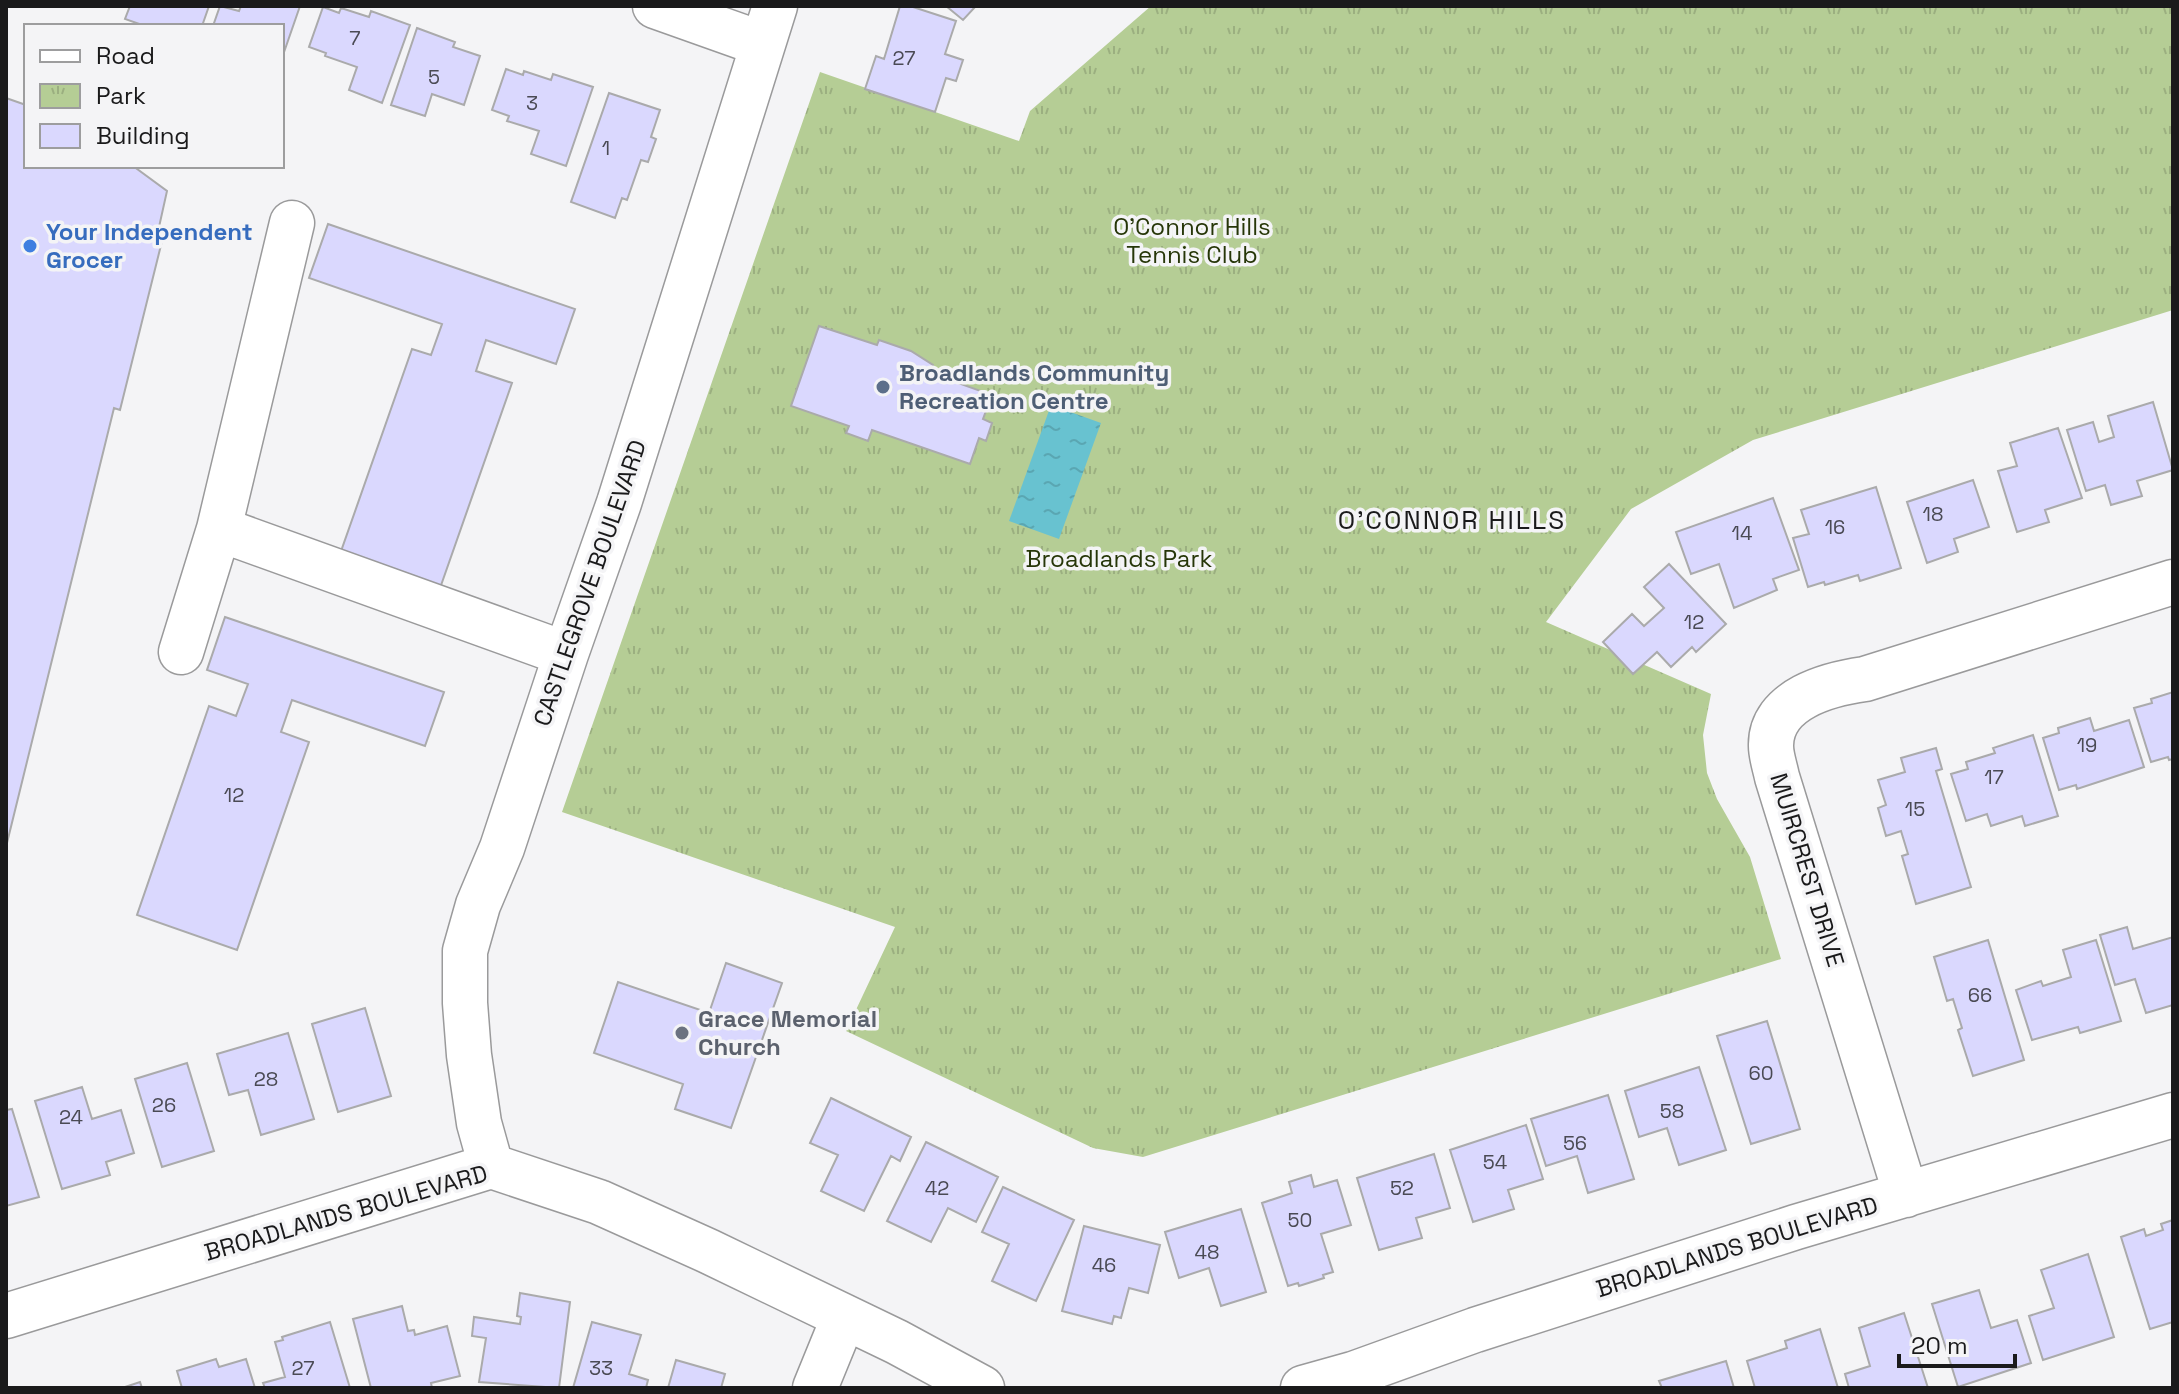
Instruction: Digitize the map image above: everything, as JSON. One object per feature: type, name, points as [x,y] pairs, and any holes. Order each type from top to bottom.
[{"type":"street","points":[[655,6],[768,25]]},
{"type":"street","name":"CASTLEGROVE BOULEVARD","points":[[491,1166],[479,1123],[469,1055],[465,951],[478,905],[502,848],[619,503],[768,25]]},
{"type":"street","points":[[181,652],[219,529],[292,223]]},
{"type":"street","points":[[219,529],[566,654]]},
{"type":"street","name":"MUIRCREST DRIVE","points":[[1906,1195],[1777,777],[1771,746],[1777,723],[1795,701],[1830,684],[1865,679],[2173,582]]},
{"type":"street","name":"BROADLANDS BOULEVARD","points":[[1303,1388],[1796,1227],[2173,1115]]},
{"type":"street","name":"BROADLANDS BOULEVARD","points":[[6,1316],[491,1166],[599,1202],[708,1251],[897,1342],[982,1388]]},
{"type":"street","points":[[815,1388],[844,1317]]},
{"type":"green space","name":"Broadlands Park","points":[[1151,6],[2173,6],[2173,310],[1753,440],[1631,509],[1546,622],[1711,694],[1703,735],[1707,773],[1717,799],[1750,857],[1781,959],[1143,1157],[1093,1148],[846,1031],[895,927],[562,812],[820,72],[1019,141],[1030,111]]},
{"type":"water","points":[[1051,405],[1101,423],[1059,539],[1009,521]]},
{"type":"building","points":[[130,6],[209,6],[203,24],[139,24],[125,19]]},
{"type":"building","points":[[220,6],[239,11],[241,6],[300,6],[284,52],[284,24],[214,24]]},
{"type":"building","points":[[900,6],[910,6],[956,21],[945,54],[963,60],[956,81],[946,78],[935,112],[865,89],[876,56],[884,59]]},
{"type":"building","points":[[946,6],[976,6],[963,20]]},
{"type":"building","points":[[323,7],[339,13],[341,8],[369,17],[371,11],[410,25],[382,103],[349,90],[357,67],[309,47]]},
{"type":"building","points":[[417,28],[455,42],[453,47],[480,56],[464,105],[432,94],[425,116],[391,105]]},
{"type":"building","points":[[506,69],[551,80],[553,74],[593,87],[566,166],[531,154],[539,131],[507,121],[509,116],[492,110]]},
{"type":"building","points":[[609,93],[660,110],[651,137],[656,139],[648,162],[641,160],[627,200],[622,198],[615,218],[571,202]]},
{"type":"building","points":[[6,98],[24,104],[24,168],[136,168],[167,191],[159,227],[165,229],[120,410],[114,408],[6,847]]},
{"type":"building","points":[[328,224],[575,309],[556,364],[486,340],[476,371],[512,383],[439,591],[339,557],[412,349],[431,355],[442,324],[309,278]]},
{"type":"building","name":"Broadlands Community Recreation Centre","points":[[819,326],[877,345],[879,340],[911,351],[933,365],[930,373],[992,395],[983,419],[992,423],[986,441],[979,438],[970,464],[872,430],[868,441],[846,433],[849,426],[791,406]]},
{"type":"building","points":[[2153,402],[2173,470],[2137,481],[2142,496],[2111,505],[2105,485],[2086,491],[2067,430],[2093,422],[2099,442],[2114,437],[2108,416]]},
{"type":"building","points":[[2058,428],[2082,498],[2045,510],[2049,522],[2017,532],[1998,471],[2017,466],[2010,443]]},
{"type":"building","points":[[1973,480],[1989,527],[1954,539],[1958,552],[1927,563],[1907,502]]},
{"type":"building","points":[[1876,487],[1901,568],[1860,581],[1858,575],[1808,587],[1793,538],[1809,534],[1801,510]]},
{"type":"building","points":[[1773,498],[1799,570],[1773,579],[1777,590],[1734,608],[1719,564],[1691,574],[1676,532]]},
{"type":"building","points":[[1669,564],[1726,624],[1696,652],[1692,647],[1671,667],[1657,652],[1633,674],[1603,642],[1632,614],[1644,626],[1664,608],[1644,587]]},
{"type":"building","points":[[225,617],[444,692],[425,746],[292,700],[281,732],[309,742],[237,950],[137,915],[209,706],[236,716],[248,684],[207,670]]},
{"type":"building","points":[[2173,692],[2173,759],[2169,760],[2168,757],[2151,762],[2134,708]]},
{"type":"building","points":[[2090,718],[2094,731],[2129,720],[2144,767],[2077,789],[2076,785],[2059,790],[2043,738],[2059,733],[2058,728]]},
{"type":"building","points":[[2033,735],[2058,816],[2025,826],[2022,816],[1991,826],[1987,814],[1966,821],[1951,774],[1968,769],[1966,762],[1995,753],[1993,748]]},
{"type":"building","points":[[1936,748],[1942,769],[1936,771],[1971,887],[1916,904],[1902,856],[1908,854],[1901,831],[1886,836],[1878,808],[1886,805],[1878,780],[1905,772],[1901,758]]},
{"type":"building","points":[[2127,927],[2133,949],[2173,937],[2173,1005],[2146,1013],[2135,979],[2115,985],[2100,935]]},
{"type":"building","points":[[1988,940],[2024,1060],[1973,1076],[1958,1030],[1962,1028],[1953,999],[1947,1001],[1934,957]]},
{"type":"building","points":[[2096,940],[2121,1021],[2080,1033],[2078,1027],[2032,1040],[2016,990],[2041,981],[2043,986],[2071,977],[2063,950]]},
{"type":"building","name":"Grace Memorial Church","points":[[726,963],[782,983],[731,1128],[675,1109],[683,1084],[594,1053],[618,982],[709,1013]]},
{"type":"building","points":[[365,1008],[391,1096],[338,1112],[312,1024]]},
{"type":"building","points":[[1767,1021],[1800,1129],[1751,1144],[1717,1036]]},
{"type":"building","points":[[288,1033],[314,1119],[261,1135],[248,1090],[229,1095],[217,1054]]},
{"type":"building","points":[[187,1063],[214,1151],[162,1167],[135,1079]]},
{"type":"building","points":[[1699,1067],[1726,1150],[1679,1165],[1667,1128],[1639,1137],[1625,1091]]},
{"type":"building","points":[[82,1087],[92,1119],[121,1110],[134,1153],[106,1162],[110,1175],[62,1189],[35,1101]]},
{"type":"building","points":[[1608,1095],[1634,1179],[1588,1193],[1577,1156],[1546,1166],[1531,1119]]},
{"type":"building","points":[[831,1098],[911,1137],[900,1161],[891,1156],[864,1211],[821,1191],[838,1155],[810,1143]]},
{"type":"building","points":[[12,1109],[39,1197],[6,1206],[6,1110]]},
{"type":"building","points":[[1526,1125],[1543,1179],[1508,1190],[1514,1209],[1473,1222],[1450,1150]]},
{"type":"building","points":[[926,1142],[998,1177],[976,1222],[948,1208],[931,1242],[887,1221]]},
{"type":"building","points":[[1434,1154],[1450,1208],[1416,1218],[1422,1238],[1379,1250],[1357,1178]]},
{"type":"building","points":[[1311,1175],[1314,1187],[1337,1180],[1351,1225],[1321,1234],[1333,1272],[1299,1286],[1298,1283],[1288,1286],[1262,1203],[1292,1193],[1289,1182]]},
{"type":"building","points":[[1003,1187],[1074,1220],[1036,1301],[992,1281],[1009,1244],[982,1232]]},
{"type":"building","points":[[1241,1209],[1266,1292],[1221,1306],[1209,1268],[1179,1278],[1165,1232]]},
{"type":"building","points":[[2173,1220],[2173,1322],[2150,1329],[2121,1237],[2144,1229],[2146,1236],[2163,1230],[2161,1224]]},
{"type":"building","points":[[1084,1226],[1160,1245],[1148,1293],[1129,1288],[1121,1318],[1114,1316],[1112,1324],[1062,1311]]},
{"type":"building","points":[[2088,1254],[2114,1337],[2043,1360],[2029,1316],[2054,1308],[2041,1270]]},
{"type":"building","points":[[1979,1290],[1991,1328],[2017,1320],[2031,1363],[1958,1387],[1932,1304]]},
{"type":"building","points":[[520,1293],[570,1302],[559,1388],[479,1382],[486,1338],[472,1336],[474,1317],[520,1324],[521,1317],[517,1316]]},
{"type":"building","points":[[402,1306],[408,1331],[414,1330],[415,1335],[447,1326],[460,1376],[431,1383],[432,1388],[371,1388],[353,1319]]},
{"type":"building","points":[[1904,1313],[1928,1388],[1849,1388],[1845,1374],[1870,1366],[1859,1328]]},
{"type":"building","points":[[330,1322],[350,1388],[265,1388],[263,1383],[285,1377],[275,1342]]},
{"type":"building","points":[[592,1322],[641,1335],[629,1374],[648,1380],[646,1388],[573,1388]]},
{"type":"building","points":[[1820,1329],[1838,1388],[1755,1388],[1747,1361],[1787,1348],[1785,1341]]},
{"type":"building","points":[[216,1359],[219,1367],[246,1359],[255,1388],[182,1388],[177,1371]]},
{"type":"building","points":[[676,1360],[725,1374],[721,1388],[668,1388]]},
{"type":"building","points":[[1726,1361],[1734,1388],[1662,1388],[1659,1381]]},
{"type":"building","points":[[140,1382],[142,1388],[122,1388]]},
{"type":"place","name":"Your Independent Grocer","points":[[30,246]]},
{"type":"place","name":"Broadlands Community Recreation Centre","points":[[883,387]]},
{"type":"place","name":"Grace Memorial Church","points":[[682,1033]]},
{"type":"district","name":"O'CONNOR HILLS","points":[[1452,520]]},
{"type":"park label","name":"O'Connor Hills Tennis Club","points":[[1192,241]]}]
